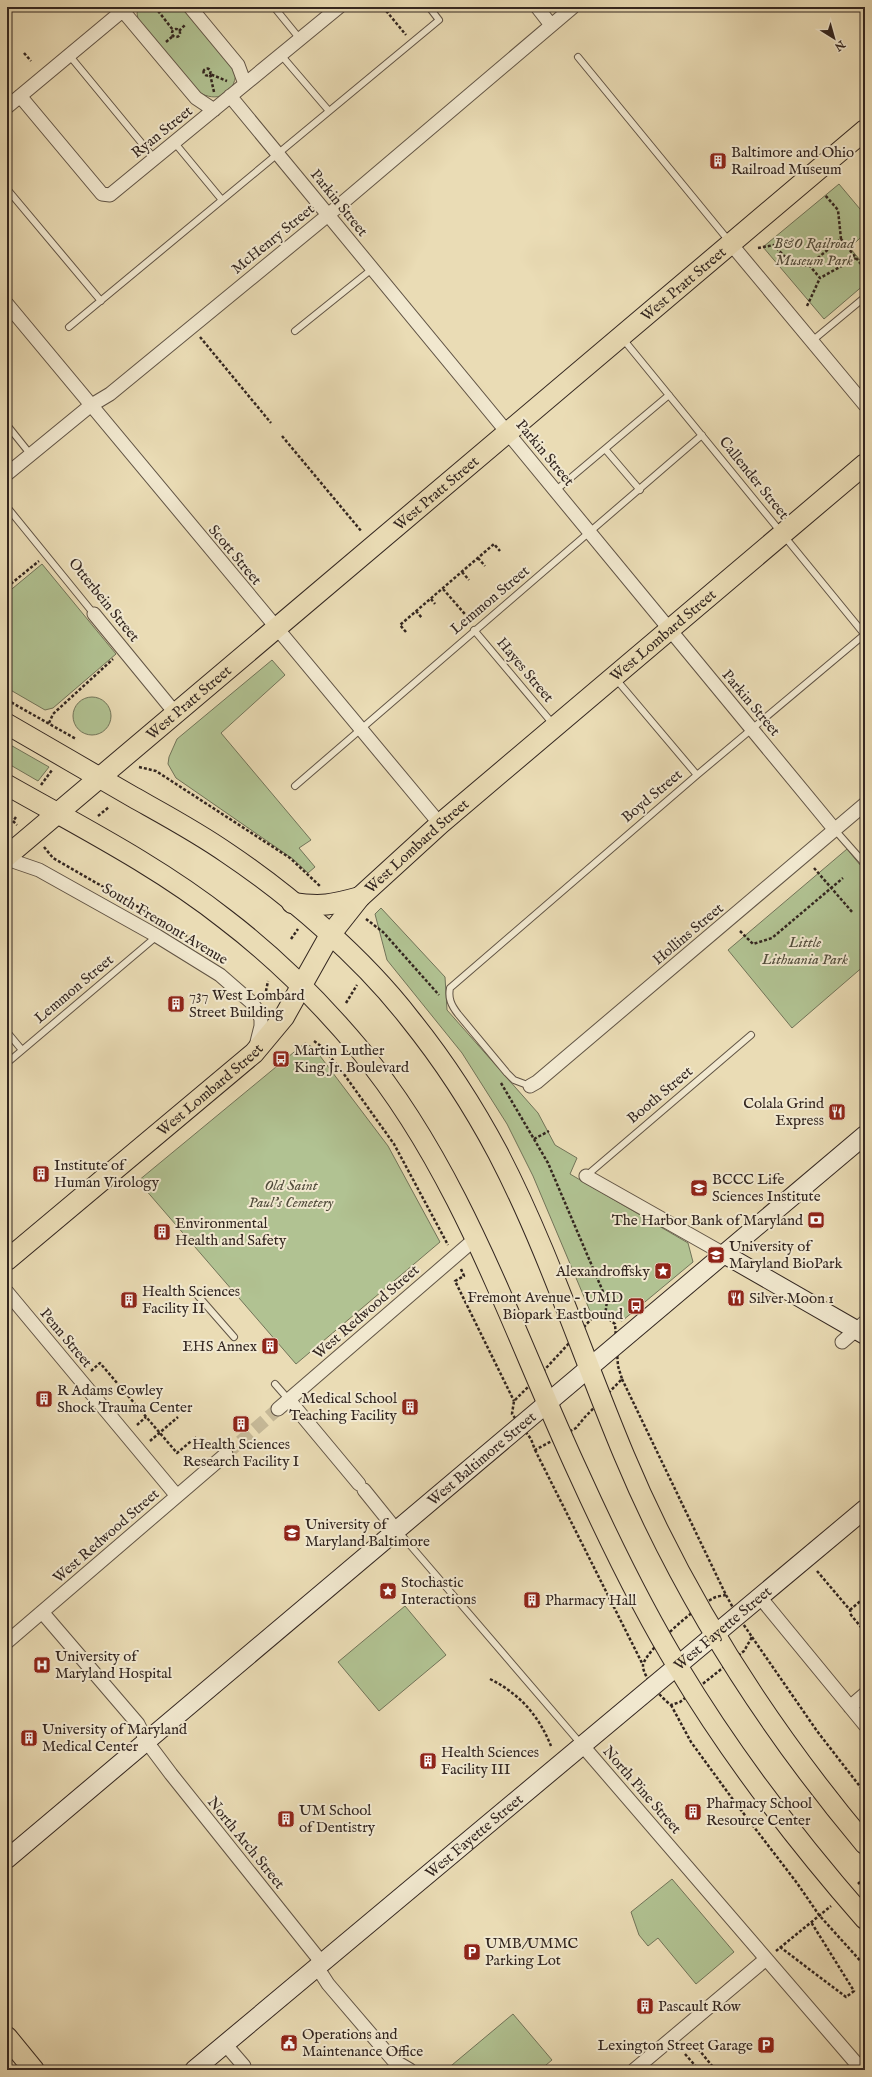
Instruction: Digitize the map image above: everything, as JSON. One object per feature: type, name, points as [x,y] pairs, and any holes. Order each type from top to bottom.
[{"type":"main road","name":"West Pratt Street","points":[[7,858],[57,814],[731,244],[862,138]]},
{"type":"main road","name":"West Lombard Street","points":[[7,1260],[254,1053],[284,1017],[302,988],[330,935],[360,896],[440,824],[865,464]]},
{"type":"main road","points":[[7,724],[227,852],[330,935],[367,970],[408,1017],[444,1064],[497,1151],[523,1204],[624,1455],[650,1512],[714,1634],[776,1728],[836,1809],[865,1844]]},
{"type":"main road","points":[[7,785],[158,872],[199,900],[260,947],[335,1021],[363,1053],[395,1096],[445,1178],[475,1239],[547,1404],[616,1554],[676,1666],[735,1756],[765,1797],[865,1919]]},
{"type":"main road","points":[[292,903],[319,906],[334,904],[360,896]]},
{"type":"main road","name":"West Baltimore Street","points":[[7,1860],[865,1135]]},
{"type":"main road","points":[[724,1254],[862,1329]]},
{"type":"main road","name":"West Fayette Street","points":[[194,2070],[759,1596],[865,1509]]},
{"type":"main road","points":[[7,2037],[34,2070]]},
{"type":"street","points":[[190,7],[238,65],[245,84]]},
{"type":"street","name":"Ryan Street","points":[[20,96],[102,194],[110,195],[339,7]]},
{"type":"street","points":[[536,7],[551,25]]},
{"type":"street","name":"McHenry Street","points":[[7,474],[90,406],[110,394],[328,215],[573,7]]},
{"type":"street","points":[[7,107],[125,9],[196,98],[214,110]]},
{"type":"street","name":"Parkin Street","points":[[230,96],[835,830]]},
{"type":"street","points":[[731,244],[865,405]]},
{"type":"street","name":"Scott Street","points":[[7,304],[90,406],[440,824]]},
{"type":"street","name":"Otterbein Street","points":[[94,614],[176,714]]},
{"type":"street","name":"Hollins Street","points":[[530,1086],[537,1082],[865,804]]},
{"type":"street","name":"South Fremont Avenue","points":[[7,858],[39,870],[157,936],[220,975],[254,1006],[261,1022],[254,1053]]},
{"type":"street","points":[[586,1176],[724,1254]]},
{"type":"street","name":"West Redwood Street","points":[[278,1409],[475,1239]]},
{"type":"street","name":"Penn Street","points":[[7,1292],[177,1496]]},
{"type":"street","points":[[842,1342],[862,1329]]},
{"type":"street","points":[[289,1400],[397,1530]]},
{"type":"street","name":"West Redwood Street","points":[[7,1642],[226,1454]]},
{"type":"street","points":[[759,1596],[865,1725]]},
{"type":"street","name":"North Arch Street","points":[[42,1612],[138,1724],[147,1742],[320,1965],[328,1984],[393,2060],[410,2070]]},
{"type":"street","points":[[850,1707],[865,1694]]},
{"type":"street","name":"North Pine Street","points":[[582,1745],[862,2070]]},
{"type":"street","points":[[634,2070],[766,1959]]},
{"type":"street","points":[[225,2044],[244,2066]]},
{"type":"lane","points":[[274,7],[300,39]]},
{"type":"lane","points":[[69,327],[439,20],[429,7]]},
{"type":"lane","points":[[281,55],[329,111]]},
{"type":"lane","points":[[69,56],[154,158]]},
{"type":"lane","points":[[578,57],[731,244]]},
{"type":"lane","points":[[174,142],[222,200]]},
{"type":"lane","points":[[7,189],[101,301]]},
{"type":"lane","points":[[295,331],[372,268]]},
{"type":"lane","points":[[812,341],[865,297]]},
{"type":"lane","name":"Callender Street","points":[[621,337],[865,635]]},
{"type":"lane","points":[[555,491],[669,395]]},
{"type":"lane","points":[[7,425],[31,455]]},
{"type":"lane","name":"Lemmon Street","points":[[295,786],[474,630],[590,533],[702,435]]},
{"type":"lane","points":[[605,449],[640,490]]},
{"type":"lane","name":"Otterbein Street","points":[[7,507],[94,614]]},
{"type":"lane","name":"Hayes Street","points":[[474,630],[555,727]]},
{"type":"lane","name":"Boyd Street","points":[[530,1086],[514,1080],[507,1073],[452,1007],[449,997],[450,988],[456,980],[752,728],[865,635]]},
{"type":"lane","points":[[614,677],[697,775]]},
{"type":"lane","points":[[835,830],[864,859]]},
{"type":"lane","name":"Lemmon Street","points":[[7,1063],[157,936]]},
{"type":"lane","points":[[7,1032],[22,1050]]},
{"type":"lane","name":"Booth Street","points":[[586,1176],[751,1035]]},
{"type":"lane","points":[[192,1289],[234,1337]]},
{"type":"lane","points":[[275,1384],[289,1400]]},
{"type":"lane","name":"North Pine Street","points":[[397,1530],[582,1745]]},
{"type":"path","points":[[154,7],[173,30]]},
{"type":"path","points":[[383,7],[412,42]]},
{"type":"path","points":[[24,53],[31,61]]},
{"type":"path","points":[[214,96],[210,74],[231,83]]},
{"type":"path","points":[[825,195],[838,210],[841,239],[865,269]]},
{"type":"path","points":[[758,248],[774,245],[788,260],[804,266],[809,265],[841,239]]},
{"type":"path","points":[[807,306],[820,278],[856,258]]},
{"type":"path","points":[[809,265],[820,278]]},
{"type":"path","points":[[199,336],[271,423]]},
{"type":"path","points":[[282,436],[362,532]]},
{"type":"path","points":[[406,632],[400,625],[416,611],[494,544],[500,551]]},
{"type":"path","points":[[7,587],[42,558]]},
{"type":"path","points":[[478,558],[485,566]]},
{"type":"path","points":[[462,572],[469,580]]},
{"type":"path","points":[[443,589],[471,621]]},
{"type":"path","points":[[431,599],[435,604]]},
{"type":"path","points":[[416,611],[422,618]]},
{"type":"path","points":[[49,723],[53,714],[119,654]]},
{"type":"path","points":[[7,700],[76,738]]},
{"type":"path","points":[[41,785],[54,766]]},
{"type":"path","points":[[137,766],[156,771],[253,833],[290,858],[324,890]]},
{"type":"path","points":[[96,818],[109,807]]},
{"type":"path","points":[[16,816],[12,821],[18,826]]},
{"type":"path","points":[[814,868],[853,913]]},
{"type":"path","points":[[740,931],[753,944],[772,938],[843,878]]},
{"type":"path","points":[[366,920],[383,932],[441,998]]},
{"type":"path","points":[[291,939],[298,928]]},
{"type":"path","points":[[264,999],[268,981]]},
{"type":"path","points":[[346,1003],[357,985]]},
{"type":"path","points":[[314,1041],[321,1046],[341,1070],[394,1144],[447,1242]]},
{"type":"path","points":[[500,1081],[548,1162],[607,1301],[605,1316]]},
{"type":"path","points":[[534,1139],[549,1131]]},
{"type":"path","points":[[455,1281],[514,1401],[512,1414]]},
{"type":"path","points":[[595,1315],[605,1316],[615,1324]]},
{"type":"path","points":[[555,1358],[564,1348]]},
{"type":"path","points":[[91,1371],[100,1363],[177,1453],[196,1438]]},
{"type":"path","points":[[618,1366],[622,1379],[731,1603]]},
{"type":"path","points":[[616,1387],[622,1379]]},
{"type":"path","points":[[514,1401],[520,1395]]},
{"type":"path","points":[[137,1425],[146,1417]]},
{"type":"path","points":[[150,1441],[178,1417]]},
{"type":"path","points":[[576,1428],[585,1417]]},
{"type":"path","points":[[531,1439],[643,1666],[644,1672]]},
{"type":"path","points":[[536,1450],[548,1444]]},
{"type":"path","points":[[817,1571],[850,1610],[851,1615],[865,1632]]},
{"type":"path","points":[[712,1598],[726,1595]]},
{"type":"path","points":[[850,1610],[865,1597]]},
{"type":"path","points":[[679,1626],[688,1617]]},
{"type":"path","points":[[746,1628],[817,1731],[865,1793]]},
{"type":"path","points":[[744,1651],[752,1637]]},
{"type":"path","points":[[643,1666],[649,1652]]},
{"type":"path","points":[[705,1682],[719,1670]]},
{"type":"path","points":[[490,1679],[511,1691],[527,1705],[543,1726],[551,1746]]},
{"type":"path","points":[[663,1699],[671,1705],[691,1742],[797,1883],[819,1915],[865,1966]]},
{"type":"path","points":[[671,1705],[680,1702]]},
{"type":"path","points":[[855,1886],[865,1877]]},
{"type":"path","points":[[811,1922],[854,1991],[846,1997],[780,1947],[819,1915],[831,1906]]},
{"type":"path","points":[[695,2045],[712,2066],[706,2070]]},
{"type":"path","points":[[685,2054],[699,2070]]},
{"type":"green space","points":[[140,7],[186,7],[236,73],[235,81],[228,92],[218,97],[212,97],[198,92],[138,19],[137,13]]},
{"type":"green space","name":"B&O Railroad Museum Park","points":[[839,184],[865,215],[865,233],[850,248],[865,266],[865,284],[824,319],[763,247]]},
{"type":"green space","points":[[42,564],[116,654],[53,708],[45,710],[7,688],[7,593]]},
{"type":"green space","points":[[272,660],[285,675],[221,733],[311,840],[299,848],[315,867],[308,873],[293,859],[176,778],[168,764],[169,757],[177,739]]},
{"type":"green space","points":[[88,697],[96,697],[103,700],[108,705],[111,716],[108,727],[103,732],[96,735],[88,735],[81,732],[76,727],[73,720],[73,712],[76,705],[81,700]]},
{"type":"green space","points":[[7,743],[49,767],[38,781],[7,763]]},
{"type":"green space","name":"Little Lithuania Park","points":[[847,849],[865,871],[865,965],[792,1028],[728,950]]},
{"type":"green space","points":[[381,908],[445,977],[447,1010],[538,1113],[555,1145],[577,1158],[570,1174],[688,1243],[693,1262],[622,1321],[590,1311],[533,1176],[507,1124],[462,1053],[387,960],[375,914]]},
{"type":"green space","name":"Old Saint Paul's Cemetery","points":[[305,1043],[314,1048],[388,1146],[440,1242],[296,1364],[138,1181]]},
{"type":"green space","points":[[405,1606],[446,1655],[379,1711],[338,1662]]},
{"type":"green space","points":[[672,1879],[734,1952],[696,1984],[658,1938],[648,1946],[639,1935],[631,1912]]},
{"type":"green space","points":[[513,2014],[552,2060],[540,2070],[506,2070],[503,2068],[501,2070],[446,2070]]},
{"type":"tunnel","points":[[226,1454],[278,1409]]},
{"type":"place","name":"Baltimore and Ohio Railroad Museum","points":[[718,161]]},
{"type":"place","name":"737 West Lombard Street Building","points":[[176,1004]]},
{"type":"place","name":"Martin Luther King Jr. Boulevard","points":[[281,1059]]},
{"type":"place","name":"Colala Grind Express","points":[[837,1112]]},
{"type":"place","name":"Institute of Human Virology","points":[[41,1174]]},
{"type":"place","name":"BCCC Life Sciences Institute","points":[[699,1188]]},
{"type":"place","name":"The Harbor Bank of Maryland","points":[[816,1220]]},
{"type":"place","name":"Environmental Health and Safety","points":[[162,1232]]},
{"type":"place","name":"University of Maryland BioPark","points":[[716,1255]]},
{"type":"place","name":"Alexandroffsky","points":[[663,1271]]},
{"type":"place","name":"Silver Moon 1","points":[[736,1298]]},
{"type":"place","name":"Health Sciences Facility II","points":[[129,1300]]},
{"type":"place","name":"Fremont Avenue - UMD Biopark Eastbound","points":[[636,1306]]},
{"type":"place","name":"EHS Annex","points":[[270,1346]]},
{"type":"place","name":"R Adams Cowley Shock Trauma Center","points":[[44,1399]]},
{"type":"place","name":"Medical School Teaching Facility","points":[[410,1407]]},
{"type":"place","name":"Health Sciences Research Facility I","points":[[241,1424]]},
{"type":"place","name":"University of Maryland Baltimore","points":[[292,1533]]},
{"type":"place","name":"Stochastic Interactions","points":[[388,1591]]},
{"type":"place","name":"Pharmacy Hall","points":[[532,1600]]},
{"type":"place","name":"University of Maryland Hospital","points":[[42,1665]]},
{"type":"place","name":"University of Maryland Medical Center","points":[[29,1738]]},
{"type":"place","name":"Health Sciences Facility III","points":[[428,1761]]},
{"type":"place","name":"Pharmacy School Resource Center","points":[[693,1812]]},
{"type":"place","name":"UM School of Dentistry","points":[[286,1819]]},
{"type":"place","name":"UMB/UMMC Parking Lot","points":[[472,1952]]},
{"type":"place","name":"Pascault Row","points":[[645,2006]]},
{"type":"place","name":"Operations and Maintenance Office","points":[[289,2043]]},
{"type":"place","name":"Lexington Street Garage","points":[[766,2045]]}]
